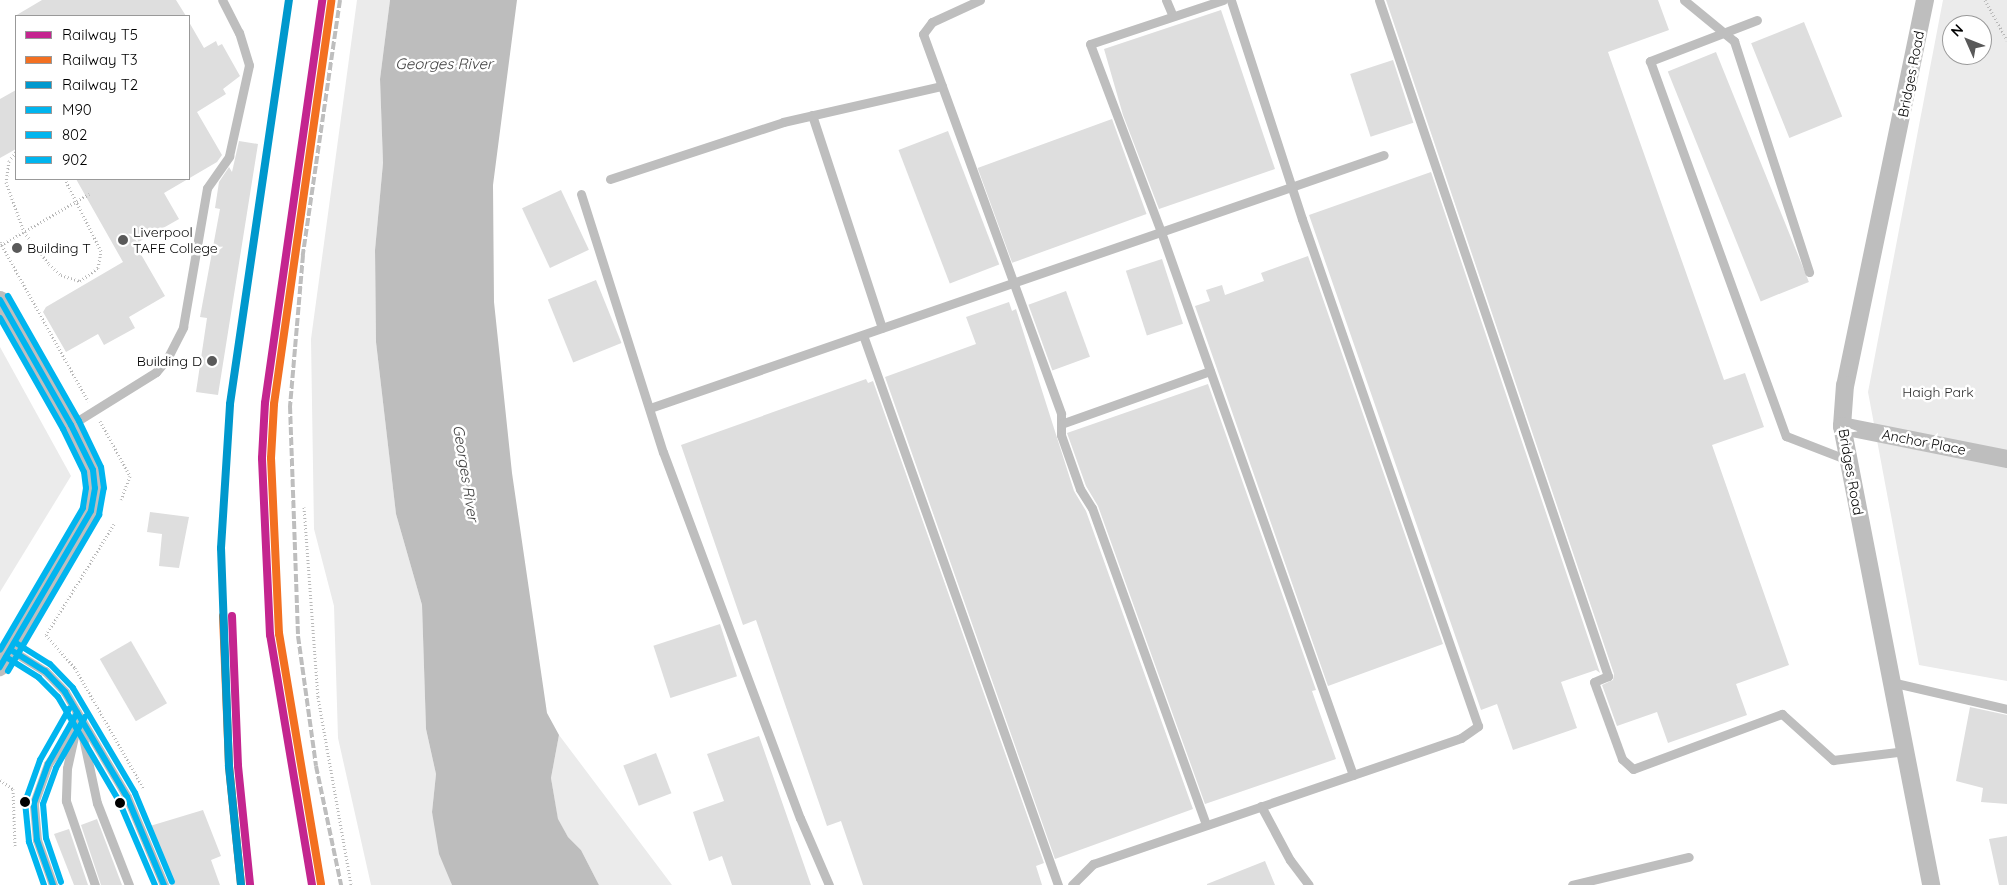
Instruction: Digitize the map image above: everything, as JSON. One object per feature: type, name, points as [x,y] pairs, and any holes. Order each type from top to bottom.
[{"type":"street","name":"Bridges Road","points":[[1925,0],[1845,385],[1842,426],[1931,885]]},
{"type":"street","points":[[0,300],[71,425],[93,470],[95,488],[91,511],[0,667]]},
{"type":"street","name":"Anchor Place","points":[[1842,426],[2007,458]]},
{"type":"lane","points":[[71,425],[156,372],[167,359],[183,327],[207,188],[229,156],[249,65],[239,33],[222,0]]},
{"type":"lane","points":[[980,0],[932,22],[923,34],[1061,414],[1061,434],[1080,489],[1092,508],[1206,825]]},
{"type":"lane","points":[[1166,0],[1172,14]]},
{"type":"lane","points":[[1223,0],[1172,14],[1090,44],[1161,232],[1353,775]]},
{"type":"lane","points":[[1072,885],[1093,864],[1461,738],[1478,726],[1302,219],[1294,186],[1231,0]]},
{"type":"lane","points":[[1378,0],[1608,676],[1594,682],[1622,759],[1634,769],[1782,714],[1833,760],[1905,750]]},
{"type":"lane","points":[[1684,0],[1734,41],[1809,272]]},
{"type":"lane","points":[[1756,20],[1650,61],[1786,436],[1848,460]]},
{"type":"lane","points":[[610,179],[812,115],[942,86]]},
{"type":"lane","points":[[812,115],[882,328]]},
{"type":"lane","points":[[650,408],[1384,155]]},
{"type":"lane","points":[[581,194],[650,408],[790,791],[829,885]]},
{"type":"lane","points":[[862,335],[1058,885]]},
{"type":"lane","points":[[1061,424],[1210,371]]},
{"type":"lane","points":[[11,650],[56,681],[77,713],[127,797],[164,885]]},
{"type":"lane","points":[[1891,682],[2007,709]]},
{"type":"lane","points":[[53,885],[37,840],[34,803],[48,764],[65,740],[77,713]]},
{"type":"lane","points":[[77,713],[77,731],[67,768],[66,801],[95,885]]},
{"type":"lane","points":[[77,713],[97,803],[129,885]]},
{"type":"lane","points":[[1261,806],[1290,860],[1309,885]]},
{"type":"lane","points":[[1572,885],[1689,857]]},
{"type":"path","points":[[1985,0],[2007,40]]},
{"type":"path","points":[[15,153],[9,161],[6,182],[24,232],[61,275],[70,280],[87,279],[98,268],[100,251],[66,180]]},
{"type":"path","points":[[90,194],[1,243],[130,476],[121,499]]},
{"type":"path","points":[[304,507],[318,697],[351,885]]},
{"type":"path","points":[[114,524],[46,635],[75,668],[144,789]]},
{"type":"path","points":[[0,780],[14,790],[15,846]]},
{"type":"green space","points":[[357,0],[390,0],[380,79],[383,163],[375,250],[376,342],[396,514],[422,605],[426,729],[436,774],[432,812],[452,885],[371,885],[338,738],[334,606],[314,529],[311,339]]},
{"type":"green space","name":"Haigh Park","points":[[1943,0],[2007,0],[2007,681],[1919,665],[1868,392]]},
{"type":"green space","points":[[0,347],[71,476],[0,592]]},
{"type":"green space","points":[[559,735],[672,885],[599,885],[581,850],[568,837],[558,820],[551,778]]},
{"type":"water","name":"Georges River","points":[[390,0],[517,0],[493,185],[494,302],[512,473],[547,713],[559,735],[551,778],[558,819],[568,837],[581,850],[599,885],[452,885],[439,854],[432,812],[436,774],[426,729],[422,605],[396,514],[376,342],[375,250],[383,163],[380,79]]},
{"type":"building","points":[[42,0],[176,0],[185,15],[17,15]]},
{"type":"building","points":[[1386,0],[1658,0],[1669,30],[1608,52],[1724,380],[1745,373],[1764,427],[1712,445],[1789,665],[1736,684],[1747,715],[1668,743],[1657,712],[1617,726],[1602,685],[1613,680],[1614,674]]},
{"type":"building","points":[[1221,10],[1275,169],[1159,209],[1123,115],[1104,49]]},
{"type":"building","points":[[1804,22],[1842,117],[1789,138],[1751,43]]},
{"type":"building","points":[[190,24],[204,48],[216,41],[218,46],[222,44],[240,76],[223,89],[226,94],[197,112],[222,155],[217,162],[190,177]]},
{"type":"building","points":[[1716,52],[1809,282],[1761,301],[1668,71]]},
{"type":"building","points":[[1393,60],[1413,123],[1371,137],[1350,74]]},
{"type":"building","points":[[15,91],[15,150],[0,158],[0,99]]},
{"type":"building","points":[[1112,119],[1147,214],[1012,263],[978,168]]},
{"type":"building","points":[[948,131],[999,265],[950,283],[899,150]]},
{"type":"building","points":[[239,141],[258,144],[218,395],[196,392],[207,318],[200,317],[220,209],[215,208],[219,182],[229,167],[232,172]]},
{"type":"building","points":[[1431,172],[1600,673],[1596,670],[1561,682],[1577,728],[1513,750],[1497,704],[1481,710],[1309,215]]},
{"type":"building","points":[[77,180],[186,180],[164,193],[179,219],[135,244],[165,296],[129,317],[135,328],[104,345],[98,334],[66,352],[43,312],[46,307],[123,262]]},
{"type":"building","points":[[561,190],[589,250],[550,268],[522,208]]},
{"type":"building","points":[[1308,256],[1443,644],[1328,686],[1195,306],[1210,301],[1206,290],[1222,285],[1225,295],[1264,281],[1261,273]]},
{"type":"building","points":[[1162,259],[1183,324],[1147,335],[1126,271]]},
{"type":"building","points":[[596,280],[621,343],[573,363],[548,299]]},
{"type":"building","points":[[1066,291],[1090,357],[1052,370],[1028,305]]},
{"type":"building","points":[[1009,302],[1012,311],[1016,309],[1074,491],[1086,511],[1193,809],[1055,859],[885,377],[976,344],[966,317]]},
{"type":"building","points":[[866,379],[868,383],[873,381],[1044,863],[1036,866],[1042,885],[863,885],[841,821],[827,826],[756,620],[743,625],[681,445]]},
{"type":"building","points":[[1208,384],[1316,690],[1312,691],[1336,759],[1205,804],[1098,506],[1086,486],[1067,433]]},
{"type":"building","points":[[150,512],[189,517],[179,568],[159,566],[162,534],[147,532]]},
{"type":"building","points":[[720,624],[737,676],[670,698],[653,646]]},
{"type":"building","points":[[131,641],[167,703],[136,721],[100,659]]},
{"type":"building","points":[[1970,707],[2007,715],[2007,804],[1981,802],[1983,788],[1956,781]]},
{"type":"building","points":[[759,736],[811,885],[732,885],[722,856],[709,861],[693,812],[724,801],[707,754]]},
{"type":"building","points":[[656,753],[671,793],[639,806],[623,766]]},
{"type":"building","points":[[203,810],[221,856],[211,860],[220,885],[173,885],[150,826]]},
{"type":"building","points":[[97,819],[122,885],[101,885],[81,825]]},
{"type":"building","points":[[69,829],[88,885],[74,885],[54,834]]},
{"type":"building","points":[[2007,836],[2007,885],[1999,885],[1989,839]]},
{"type":"building","points":[[1265,861],[1275,885],[1207,885],[1207,884]]},
{"type":"railway","points":[[340,0],[303,255],[290,406],[298,636],[316,766],[341,885]]},
{"type":"rail line","name":"T2","points":[[241,885],[229,766],[221,548],[230,404],[289,0]]},
{"type":"rail line","name":"T5","points":[[312,885],[270,635],[262,458],[265,403],[322,0]]},
{"type":"rail line","name":"T3","points":[[321,884],[279,634],[271,458],[274,404],[331,1]]},
{"type":"rail line","name":"T3","points":[[223,616],[229,766],[241,885]]},
{"type":"rail line","name":"T5","points":[[232,616],[238,766],[250,885]]},
{"type":"transit line","name":"902","points":[[8,296],[79,421],[101,467],[104,488],[99,515],[8,671]]},
{"type":"transit line","name":"M90","points":[[0,300],[71,425],[93,470],[95,488],[91,511],[0,667]]},
{"type":"transit line","name":"802","points":[[0,318],[63,429],[84,472],[86,488],[83,508],[0,650]]},
{"type":"transit line","name":"902","points":[[16,643],[50,664],[73,688],[135,793],[172,882]]},
{"type":"transit line","name":"M90","points":[[11,650],[45,671],[65,692],[127,797],[164,885]]},
{"type":"transit line","name":"802","points":[[6,657],[39,678],[58,697],[119,801],[155,885]]},
{"type":"transit line","name":"902","points":[[44,885],[29,842],[25,802],[40,760],[69,709]]},
{"type":"transit line","name":"M90","points":[[53,885],[37,840],[34,803],[48,764],[77,713]]},
{"type":"transit line","name":"802","points":[[61,882],[46,838],[43,804],[56,768],[85,717]]},
{"type":"place","name":"Liverpool TAFE College","points":[[123,240]]},
{"type":"place","name":"Building T","points":[[17,248]]},
{"type":"place","name":"Building D","points":[[212,361]]}]
